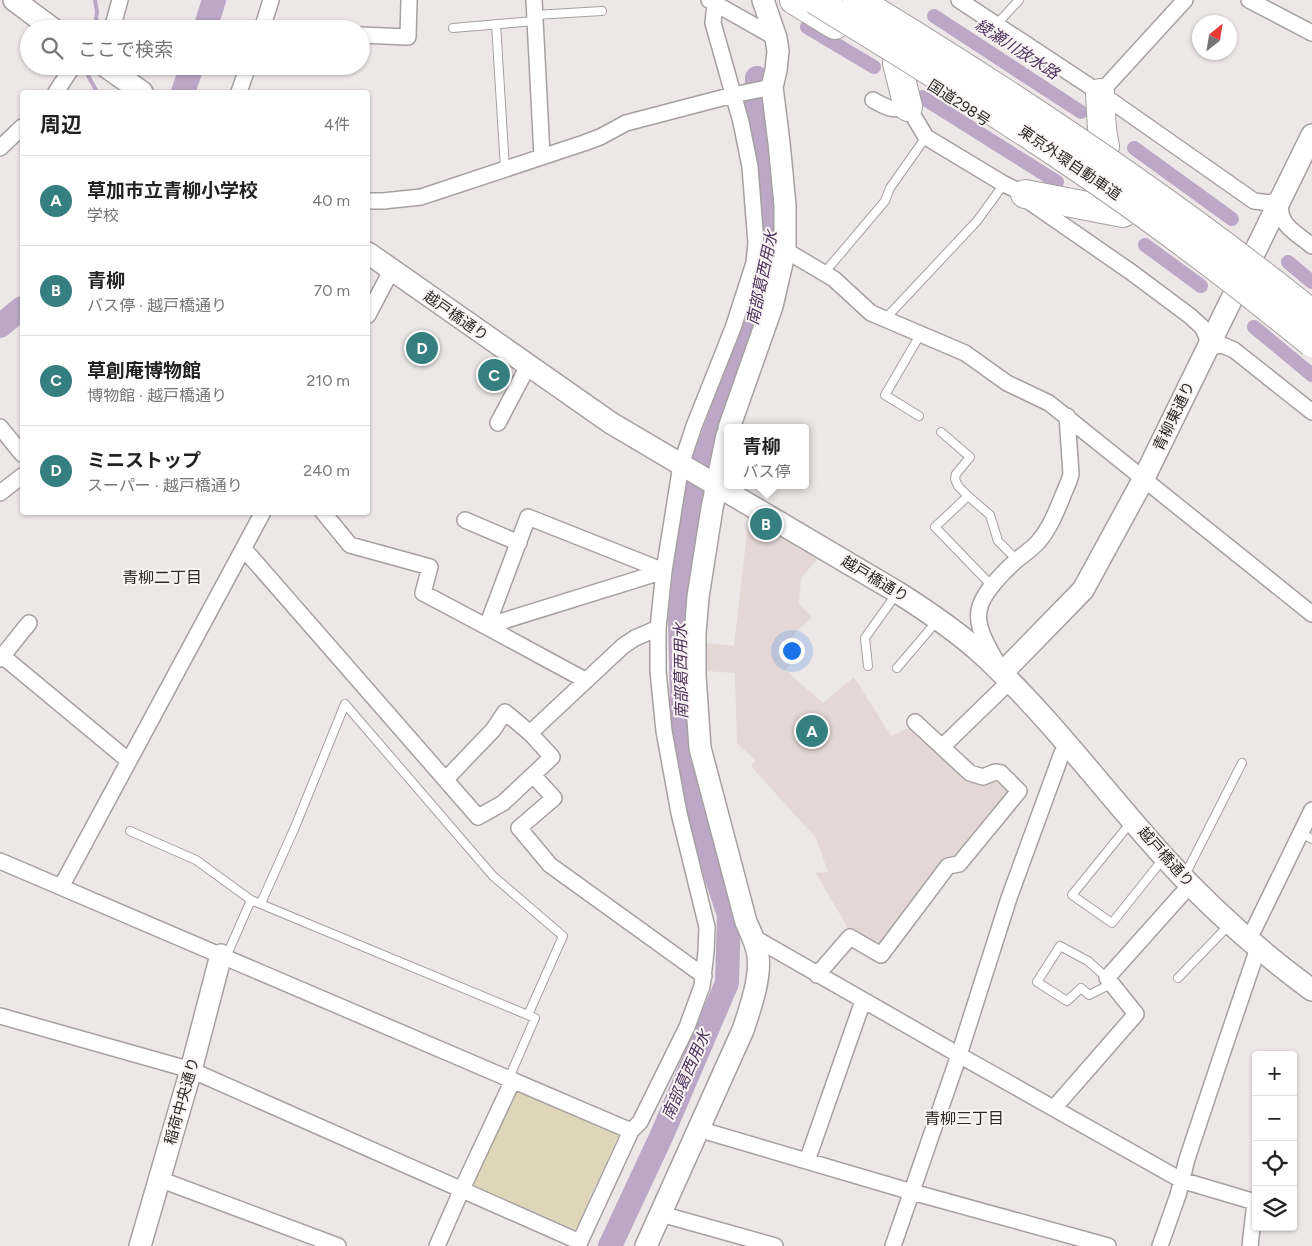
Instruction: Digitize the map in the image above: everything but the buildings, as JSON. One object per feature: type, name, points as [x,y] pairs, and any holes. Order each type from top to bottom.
[{"type":"highway","name":"国道298号","points":[[794,0],[897,63],[1057,166],[1234,294],[1312,356]]},
{"type":"highway","name":"東京外環自動車道","points":[[815,0],[942,78],[1074,164],[1206,259],[1312,343]]},
{"type":"highway","name":"東京外環自動車道","points":[[857,0],[982,77],[1080,141],[1202,229],[1312,314]]},
{"type":"highway","points":[[878,0],[970,57],[1105,146],[1312,300]]},
{"type":"highway","points":[[897,63],[908,107]]},
{"type":"highway","points":[[1100,93],[1105,146]]},
{"type":"highway","points":[[1015,189],[1123,213]]},
{"type":"street","points":[[14,0],[41,20]]},
{"type":"street","points":[[114,20],[120,0]]},
{"type":"street","points":[[265,20],[271,0]]},
{"type":"street","points":[[370,35],[408,37],[409,0]]},
{"type":"street","points":[[731,424],[772,306],[785,250],[785,205],[772,87],[778,51],[776,38],[763,0]]},
{"type":"street","points":[[959,0],[1100,93],[1254,200],[1270,203],[1281,198],[1280,216],[1285,224],[1312,246]]},
{"type":"street","points":[[1100,93],[1185,0]]},
{"type":"street","points":[[1249,0],[1312,32]]},
{"type":"street","points":[[712,2],[776,38]]},
{"type":"street","points":[[0,1016],[191,1070],[462,1189],[579,1244],[631,1131],[640,1122],[687,1027],[704,976],[707,927],[679,813],[664,731],[658,671],[658,628],[664,571],[694,426],[733,328],[754,263],[756,243],[750,167],[734,95],[713,23],[712,2]]},
{"type":"street","points":[[535,12],[542,156]]},
{"type":"street","points":[[57,90],[67,75]]},
{"type":"street","points":[[118,75],[139,90]]},
{"type":"street","points":[[240,90],[245,75]]},
{"type":"street","points":[[370,201],[421,197],[592,140],[626,123],[772,87]]},
{"type":"street","points":[[874,100],[889,110],[908,107],[926,137],[1015,189],[1027,200],[1131,272],[1190,316],[1202,327],[1206,335],[1208,347],[1222,345],[1234,350],[1312,412]]},
{"type":"street","points":[[0,148],[20,129]]},
{"type":"street","name":"青柳東通り","points":[[1006,677],[1083,590],[1143,480],[1312,135]]},
{"type":"street","points":[[370,208],[383,201]]},
{"type":"street","points":[[785,250],[834,279],[871,313],[965,352],[1007,383],[1049,402],[1143,480],[1312,614]]},
{"type":"street","name":"越戸橋通り","points":[[370,255],[611,423],[897,592],[976,648],[1006,677],[1187,881],[1253,943],[1312,990]]},
{"type":"street","points":[[370,311],[391,271]]},
{"type":"street","points":[[498,423],[528,366]]},
{"type":"street","points":[[942,747],[1006,677],[987,646],[979,622],[979,610],[1000,575],[1037,544],[1047,530],[1069,481],[1071,474],[1066,416]]},
{"type":"street","points":[[0,427],[20,452]]},
{"type":"street","points":[[646,1246],[743,1030],[751,1008],[757,976],[758,957],[753,937],[746,922],[700,748],[696,712],[695,642],[698,597],[714,484],[724,446]]},
{"type":"street","points":[[0,493],[20,478]]},
{"type":"street","points":[[62,887],[261,515]]},
{"type":"street","points":[[325,515],[350,545],[430,567],[423,593],[585,680]]},
{"type":"street","points":[[487,626],[520,543],[528,517],[664,571]]},
{"type":"street","points":[[465,520],[520,543]]},
{"type":"street","points":[[244,549],[478,817],[503,804],[552,757],[530,733],[505,712],[493,730],[446,780]]},
{"type":"street","points":[[487,626],[664,571]]},
{"type":"street","points":[[29,623],[1,657],[129,761]]},
{"type":"street","points":[[530,733],[623,646],[635,638],[658,628]]},
{"type":"street","points":[[817,975],[850,936],[881,955],[948,866],[959,864],[1020,791],[1001,773],[995,772],[983,777],[970,773],[915,722]]},
{"type":"street","points":[[893,1246],[959,1055],[1009,898],[1062,753],[1069,747]]},
{"type":"street","points":[[533,775],[554,798],[519,828],[550,865],[704,976]]},
{"type":"street","points":[[1160,1246],[1222,1054],[1253,943],[1254,929],[1306,836],[1312,810]]},
{"type":"street","points":[[0,861],[631,1131]]},
{"type":"street","points":[[1054,1108],[1136,1014],[1109,981],[1187,881]]},
{"type":"street","points":[[753,937],[1181,1180],[1255,1202],[1250,1246]]},
{"type":"street","name":"稲荷中央通り","points":[[140,1246],[224,956]]},
{"type":"street","points":[[807,1161],[863,1001]]},
{"type":"street","points":[[437,1246],[511,1079]]},
{"type":"street","points":[[698,1129],[912,1192],[1108,1246]]},
{"type":"street","points":[[160,1179],[338,1246]]},
{"type":"street","points":[[660,1214],[775,1246]]},
{"type":"lane","points":[[996,24],[1019,0]]},
{"type":"lane","points":[[453,28],[496,24],[535,12],[602,11]]},
{"type":"lane","points":[[496,24],[505,169]]},
{"type":"lane","points":[[824,272],[884,201],[890,188],[926,137]]},
{"type":"lane","points":[[885,319],[977,221],[1015,189]]},
{"type":"lane","points":[[918,332],[916,340],[886,395],[919,416]]},
{"type":"lane","points":[[941,432],[970,457],[956,474],[955,479],[958,486],[990,515],[998,541],[1018,560]]},
{"type":"lane","points":[[968,496],[934,527],[992,586]]},
{"type":"lane","points":[[868,666],[865,638],[897,592]]},
{"type":"lane","points":[[897,668],[939,620]]},
{"type":"lane","points":[[261,903],[295,827],[345,704],[493,876],[563,936],[528,1015]]},
{"type":"lane","points":[[1187,881],[1242,763]]},
{"type":"lane","points":[[1132,820],[1072,895],[1112,923],[1164,857]]},
{"type":"lane","points":[[130,831],[196,860],[251,900],[535,1018],[511,1079]]},
{"type":"lane","points":[[224,956],[251,900]]},
{"type":"lane","points":[[1178,978],[1231,923]]},
{"type":"lane","points":[[1060,946],[1088,961],[1109,981],[1089,995],[1081,988],[1067,1001],[1037,982],[1060,946]]},
{"type":"shaded area","points":[[749,515],[820,556],[801,578],[799,604],[812,617],[787,641],[801,655],[785,670],[823,703],[854,677],[891,736],[912,726],[965,774],[999,777],[1014,792],[880,950],[849,930],[816,873],[828,872],[816,838],[751,766],[755,760],[737,743],[735,673],[706,671],[707,643],[734,646]]},
{"type":"shaded area","points":[[516,1085],[617,1130],[619,1134],[577,1227],[574,1229],[475,1186],[472,1180]]},
{"type":"waterway","points":[[95,0],[96,20]]},
{"type":"waterway","points":[[208,20],[214,0]]},
{"type":"waterway","name":"綾瀬川放水路","points":[[934,16],[1081,112]]},
{"type":"waterway","name":"綾瀬川放水路","points":[[807,27],[874,67]]},
{"type":"waterway","points":[[88,75],[96,90]]},
{"type":"waterway","points":[[184,90],[189,75]]},
{"type":"waterway","name":"南部葛西用水","points":[[610,1246],[661,1137],[727,983],[729,915],[684,780],[680,619],[693,490],[749,338],[774,228],[756,105],[757,78]]},
{"type":"waterway","name":"綾瀬川放水路","points":[[922,97],[1057,182]]},
{"type":"waterway","name":"綾瀬川放水路","points":[[1134,148],[1232,219]]},
{"type":"waterway","name":"綾瀬川放水路","points":[[1145,245],[1201,286]]},
{"type":"waterway","name":"綾瀬川放水路","points":[[1288,262],[1312,282]]},
{"type":"waterway","points":[[0,326],[20,310]]},
{"type":"waterway","name":"綾瀬川放水路","points":[[1254,327],[1312,375]]},
{"type":"place","name":"ミニストップ","points":[[422,348]]},
{"type":"place","name":"草創庵博物館","points":[[494,375]]},
{"type":"place","name":"青柳","points":[[766,524]]},
{"type":"place","name":"草加市立青柳小学校","points":[[812,731]]},
{"type":"district","name":"青柳二丁目","points":[[162,577]]},
{"type":"district","name":"青柳三丁目","points":[[964,1118]]}]
